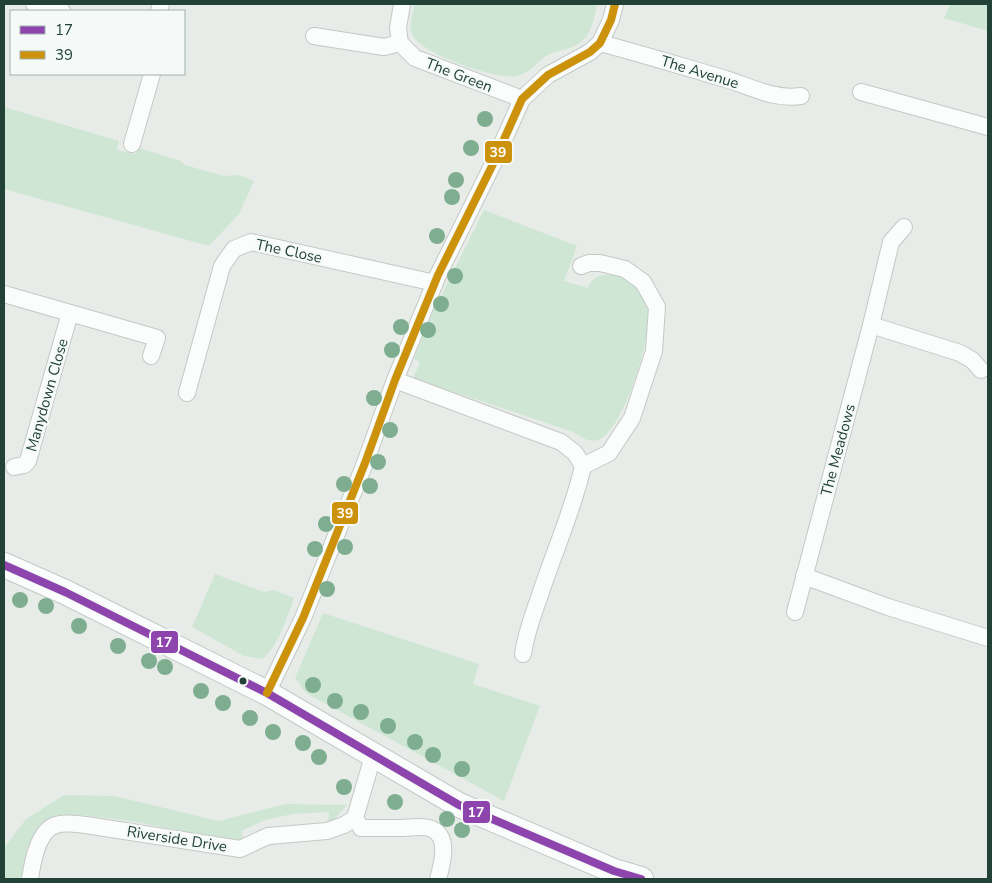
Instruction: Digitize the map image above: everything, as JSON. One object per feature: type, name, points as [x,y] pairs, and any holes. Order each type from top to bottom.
[{"type":"street","points":[[34,4],[58,10]]},
{"type":"street","points":[[314,36],[384,46],[400,43],[398,28],[402,4]]},
{"type":"street","points":[[267,693],[310,600],[365,464],[395,380],[435,283],[493,164],[522,99],[548,75],[590,52],[600,42],[611,20],[615,4]]},
{"type":"street","name":"The Avenue","points":[[600,42],[776,96],[801,96]]},
{"type":"street","name":"The Green","points":[[400,43],[415,58],[522,99]]},
{"type":"street","points":[[132,144],[152,75]]},
{"type":"street","points":[[861,92],[988,127]]},
{"type":"street","name":"The Meadows","points":[[795,612],[872,325],[891,242],[904,227]]},
{"type":"street","name":"The Close","points":[[187,393],[222,266],[234,249],[251,242],[435,283]]},
{"type":"street","points":[[580,266],[589,263],[600,263],[625,269],[643,282],[657,306],[654,351],[632,418],[609,452],[583,466]]},
{"type":"street","points":[[4,294],[156,338],[151,356]]},
{"type":"street","name":"Manydown Close","points":[[14,467],[24,465],[28,461],[70,313]]},
{"type":"street","points":[[872,325],[960,353],[972,360],[981,370]]},
{"type":"street","points":[[395,380],[561,442],[575,452],[583,466],[577,493],[554,552],[526,636],[524,654]]},
{"type":"street","points":[[4,565],[65,592],[267,693],[459,805],[614,871],[641,879]]},
{"type":"street","points":[[804,576],[888,607],[988,638]]},
{"type":"street","points":[[373,756],[354,818],[361,828],[421,827],[433,829],[440,837],[444,849],[438,879]]},
{"type":"street","name":"Riverside Drive","points":[[30,879],[35,854],[42,837],[50,828],[62,824],[86,825],[240,849],[268,836],[327,831],[344,825],[354,818]]},
{"type":"green space","points":[[415,4],[597,4],[591,27],[587,36],[581,42],[573,47],[550,54],[525,73],[505,76],[491,74],[459,64],[418,42],[412,34],[410,27]]},
{"type":"green space","points":[[950,4],[988,4],[988,31],[944,18]]},
{"type":"green space","points":[[4,107],[119,141],[117,150],[136,154],[139,148],[181,161],[185,165],[224,176],[239,175],[254,181],[239,214],[209,246],[4,189]]},
{"type":"green space","points":[[484,210],[577,246],[564,281],[588,288],[597,277],[617,276],[634,286],[647,300],[649,318],[647,336],[635,379],[618,419],[608,433],[598,440],[582,438],[573,432],[413,378],[420,362],[414,359],[432,314]]},
{"type":"green space","points":[[215,574],[264,592],[274,590],[294,598],[278,638],[263,659],[244,656],[192,627]]},
{"type":"green space","points":[[323,613],[479,664],[473,684],[540,706],[504,801],[306,693],[295,678]]},
{"type":"green space","points":[[64,795],[114,796],[219,821],[285,804],[347,805],[333,821],[328,822],[329,812],[293,814],[265,820],[241,831],[244,839],[234,841],[136,822],[81,815],[48,819],[34,834],[21,879],[4,879],[4,848],[26,819]]},
{"type":"transit line","name":"39","points":[[267,693],[303,618],[365,463],[395,380],[438,275],[493,164],[522,99],[548,75],[590,52],[600,43],[611,20],[615,4]]},
{"type":"transit line","name":"17","points":[[4,565],[65,592],[267,693],[459,805],[614,871],[641,879]]}]
